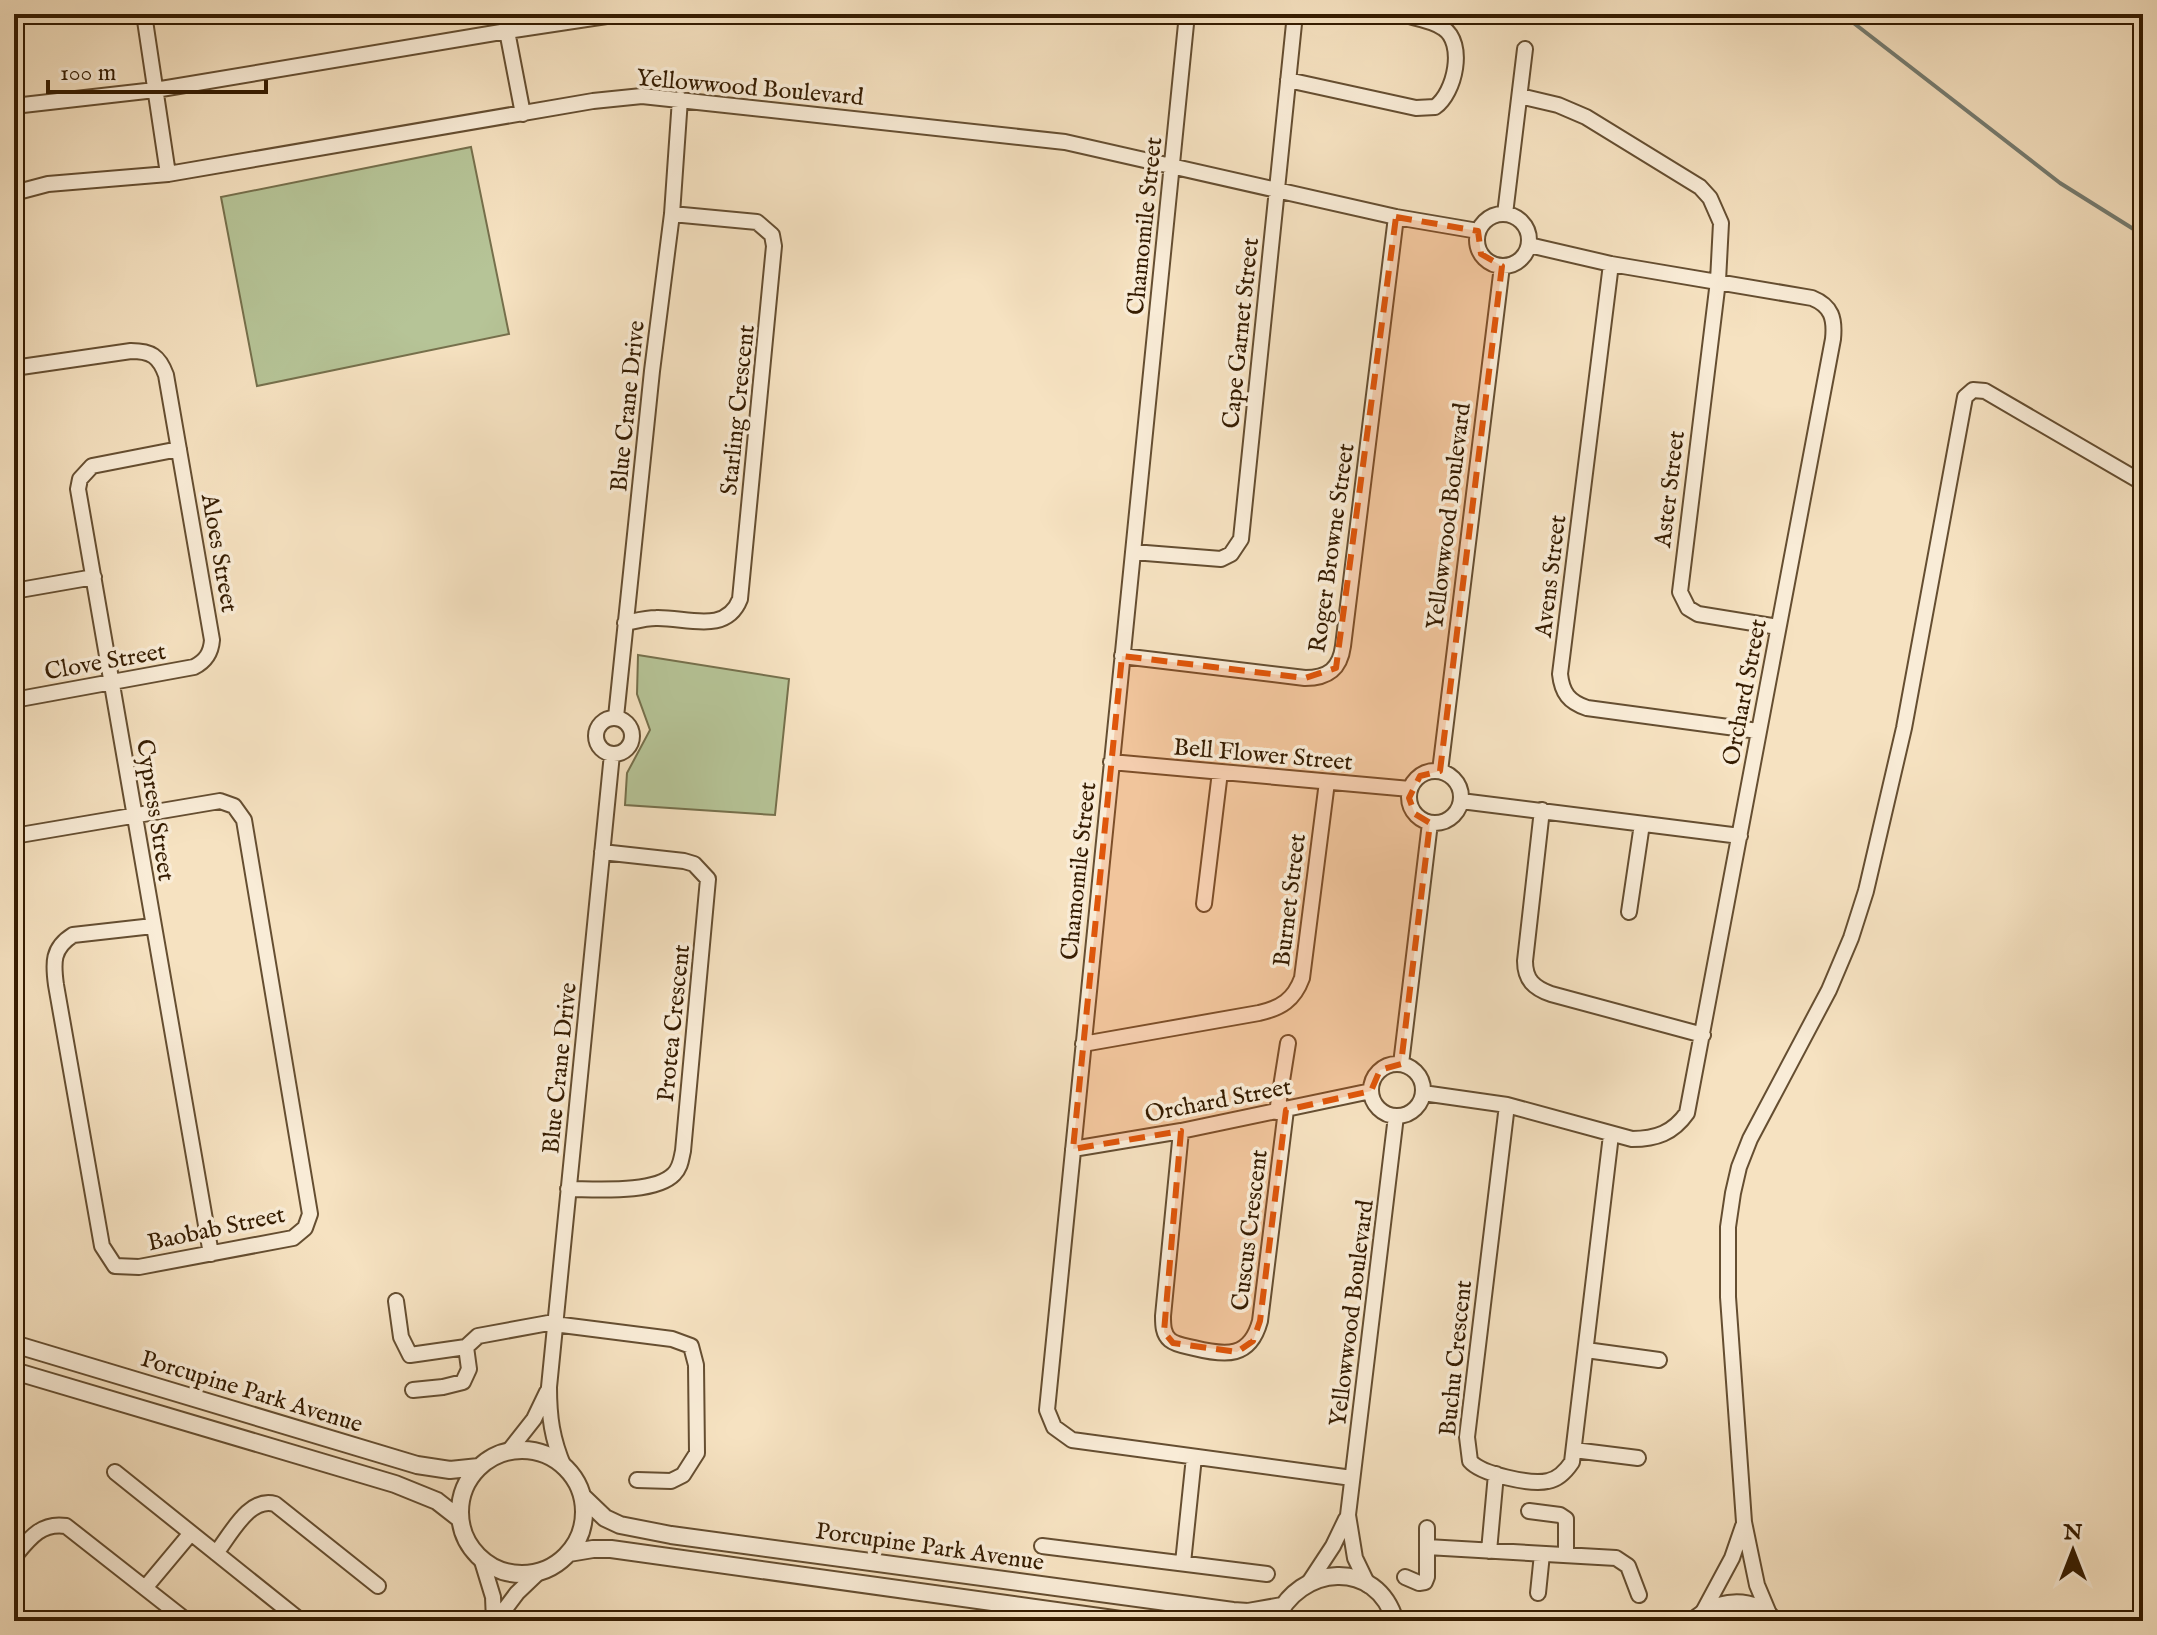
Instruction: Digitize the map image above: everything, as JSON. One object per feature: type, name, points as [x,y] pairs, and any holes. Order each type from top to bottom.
[{"type":"street","points":[[144,14],[168,174]]},
{"type":"street","points":[[505,14],[523,114]]},
{"type":"street","name":"Chamomile Street","points":[[1187,14],[1047,1400],[1049,1419],[1062,1435],[1072,1440],[1352,1478]]},
{"type":"street","name":"Cape Garnet Street","points":[[1133,552],[1221,559],[1231,554],[1241,539],[1295,14]]},
{"type":"street","points":[[1288,80],[1416,108],[1435,107],[1449,91],[1454,43],[1451,35],[1441,26],[1401,14]]},
{"type":"street","points":[[14,106],[155,90],[613,15]]},
{"type":"street","points":[[1505,214],[1525,49]]},
{"type":"street","name":"Aster Street","points":[[1520,96],[1558,105],[1586,117],[1700,187],[1710,198],[1721,223],[1718,281],[1680,592],[1688,608],[1698,614],[1778,627]]},
{"type":"street","name":"Yellowwood Boulevard","points":[[14,193],[48,184],[168,174],[617,97],[680,99],[1065,142],[1396,217],[1478,231]]},
{"type":"street","name":"Blue Crane Drive","points":[[616,717],[672,214],[680,99]]},
{"type":"street","name":"Starling Crescent","points":[[625,623],[656,618],[717,622],[736,610],[740,599],[775,259],[772,235],[757,222],[672,214]]},
{"type":"street","points":[[1505,214],[1519,219],[1529,238],[1527,252],[1516,263],[1502,266],[1487,261],[1478,247],[1478,231],[1489,218],[1505,214]]},
{"type":"street","name":"Roger Browne Street","points":[[1122,656],[1305,678],[1317,678],[1336,668],[1343,646],[1396,217]]},
{"type":"street","name":"Orchard Street","points":[[1423,1093],[1507,1105],[1611,1135],[1644,1139],[1668,1132],[1679,1125],[1687,1113],[1834,325],[1827,307],[1812,298],[1611,264],[1529,245]]},
{"type":"street","name":"Avens Street","points":[[1611,264],[1560,674],[1562,687],[1574,704],[1587,708],[1758,731]]},
{"type":"street","name":"Yellowwood Boulevard","points":[[1440,771],[1502,266]]},
{"type":"street","name":"Aloes Street","points":[[14,368],[131,351],[156,355],[166,375],[212,634],[212,647],[203,662]]},
{"type":"street","points":[[1772,1618],[1757,1585],[1744,1522],[1728,1297],[1728,1227],[1733,1193],[1750,1139],[1829,990],[1851,938],[1866,891],[1904,728],[1965,397],[1973,390],[1985,391],[2143,483]]},
{"type":"street","name":"Cypress Street","points":[[179,449],[102,463],[85,471],[78,489],[211,1254]]},
{"type":"street","points":[[14,591],[94,577]]},
{"type":"street","name":"Starling Crescent","points":[[627,604],[656,618]]},
{"type":"street","name":"Clove Street","points":[[14,700],[194,667],[203,662]]},
{"type":"street","points":[[616,717],[626,722],[633,732],[633,738],[623,752],[612,754],[601,748],[596,731],[604,720],[616,717]]},
{"type":"street","name":"Blue Crane Drive","points":[[564,1467],[553,1440],[549,1387],[612,754]]},
{"type":"street","name":"Bell Flower Street","points":[[1111,762],[1410,789]]},
{"type":"street","points":[[1440,771],[1458,784],[1459,809],[1447,821],[1430,823],[1421,820],[1410,806],[1410,789],[1420,776],[1440,771]]},
{"type":"street","points":[[1204,904],[1220,772]]},
{"type":"street","name":"Burnet Street","points":[[1083,1044],[1259,1013],[1276,1009],[1288,1001],[1297,991],[1302,978],[1327,782]]},
{"type":"street","name":"Baobab Street","points":[[135,815],[220,801],[234,806],[244,820],[311,1208],[305,1228],[293,1238],[139,1267],[115,1266],[102,1246],[99,1231],[56,985],[54,956],[73,935],[153,926]]},
{"type":"street","points":[[1461,801],[1740,836]]},
{"type":"street","points":[[1542,810],[1525,961],[1527,978],[1532,985],[1551,994],[1703,1035]]},
{"type":"street","points":[[14,836],[135,815]]},
{"type":"street","points":[[1401,1064],[1430,823]]},
{"type":"street","points":[[1629,912],[1642,824]]},
{"type":"street","name":"Protea Crescent","points":[[568,1189],[635,1187],[664,1181],[677,1171],[683,1151],[708,879],[694,864],[684,861],[602,852]]},
{"type":"street","name":"Cuscus Crescent","points":[[1181,1131],[1164,1332],[1173,1343],[1207,1352],[1237,1352],[1253,1341],[1260,1321],[1288,1043]]},
{"type":"street","points":[[1401,1064],[1416,1071],[1423,1093],[1417,1107],[1396,1116],[1381,1111],[1371,1091],[1380,1070],[1401,1064]]},
{"type":"street","name":"Orchard Street","points":[[1073,1149],[1181,1131],[1371,1091]]},
{"type":"street","name":"Buchu Crescent","points":[[1507,1105],[1467,1437],[1470,1461],[1484,1472],[1550,1481],[1567,1469],[1574,1450]]},
{"type":"street","name":"Yellowwood Boulevard","points":[[1368,1585],[1355,1558],[1348,1515],[1396,1116]]},
{"type":"street","points":[[1611,1135],[1574,1450],[1638,1458]]},
{"type":"street","points":[[396,1301],[401,1337],[410,1355],[466,1347],[478,1336],[554,1323],[672,1339],[691,1346],[696,1365],[697,1453],[683,1475],[671,1481],[637,1480]]},
{"type":"street","name":"Porcupine Park Avenue","points":[[14,1344],[417,1465],[450,1470],[479,1467]]},
{"type":"street","points":[[413,1390],[463,1382],[469,1369],[466,1347]]},
{"type":"street","points":[[1586,1350],[1659,1360]]},
{"type":"street","name":"Porcupine Park Avenue","points":[[14,1371],[395,1484],[437,1501],[460,1519]]},
{"type":"street","name":"Blue Crane Drive","points":[[508,1452],[534,1419],[549,1387]]},
{"type":"street","points":[[528,1451],[548,1456],[572,1476],[582,1496],[583,1526],[569,1553],[539,1572],[495,1621],[493,1597],[482,1561],[469,1546],[460,1519],[459,1508],[465,1485],[479,1467],[493,1457],[528,1451]]},
{"type":"street","points":[[1183,1563],[1194,1457]]},
{"type":"street","points":[[115,1472],[301,1621]]},
{"type":"street","points":[[1489,1551],[1496,1474]]},
{"type":"street","name":"Porcupine Park Avenue","points":[[582,1496],[605,1518],[620,1525],[671,1535],[1233,1611],[1279,1613]]},
{"type":"street","points":[[216,1553],[253,1506],[267,1501],[275,1504],[378,1586]]},
{"type":"street","points":[[1529,1511],[1560,1515],[1566,1519],[1566,1555]]},
{"type":"street","name":"Yellowwood Boulevard","points":[[1310,1581],[1333,1546],[1348,1515]]},
{"type":"street","points":[[1695,1618],[1732,1558],[1744,1522]]},
{"type":"street","points":[[14,1557],[38,1530],[47,1526],[66,1526],[187,1621]]},
{"type":"street","points":[[1405,1577],[1419,1583],[1425,1582],[1427,1528]]},
{"type":"street","points":[[145,1588],[191,1533]]},
{"type":"street","points":[[1042,1546],[1267,1574]]},
{"type":"street","points":[[1427,1547],[1616,1558],[1628,1566],[1639,1595]]},
{"type":"street","name":"Porcupine Park Avenue","points":[[569,1553],[611,1549],[1128,1621]]},
{"type":"street","points":[[1538,1593],[1542,1554]]},
{"type":"street","points":[[482,1561],[510,1573],[539,1572]]},
{"type":"street","points":[[1279,1613],[1290,1596],[1310,1581],[1339,1576],[1368,1585],[1387,1603],[1394,1618],[1411,1621]]},
{"type":"street","points":[[1695,1618],[1716,1605],[1745,1603],[1772,1618]]},
{"type":"highlighted area","points":[[1396,217],[1478,231],[1481,254],[1502,266],[1440,771],[1420,776],[1409,798],[1415,814],[1430,823],[1401,1064],[1380,1070],[1371,1091],[1286,1110],[1260,1321],[1253,1341],[1237,1352],[1173,1343],[1164,1332],[1181,1131],[1073,1149],[1122,656],[1305,678],[1336,668]]},
{"type":"green space","points":[[471,147],[509,334],[257,386],[221,197]]},
{"type":"green space","points":[[638,655],[789,679],[775,815],[625,805],[627,773],[650,730],[637,694]]},
{"type":"waterway","points":[[1842,14],[2060,183],[2143,235]]}]
